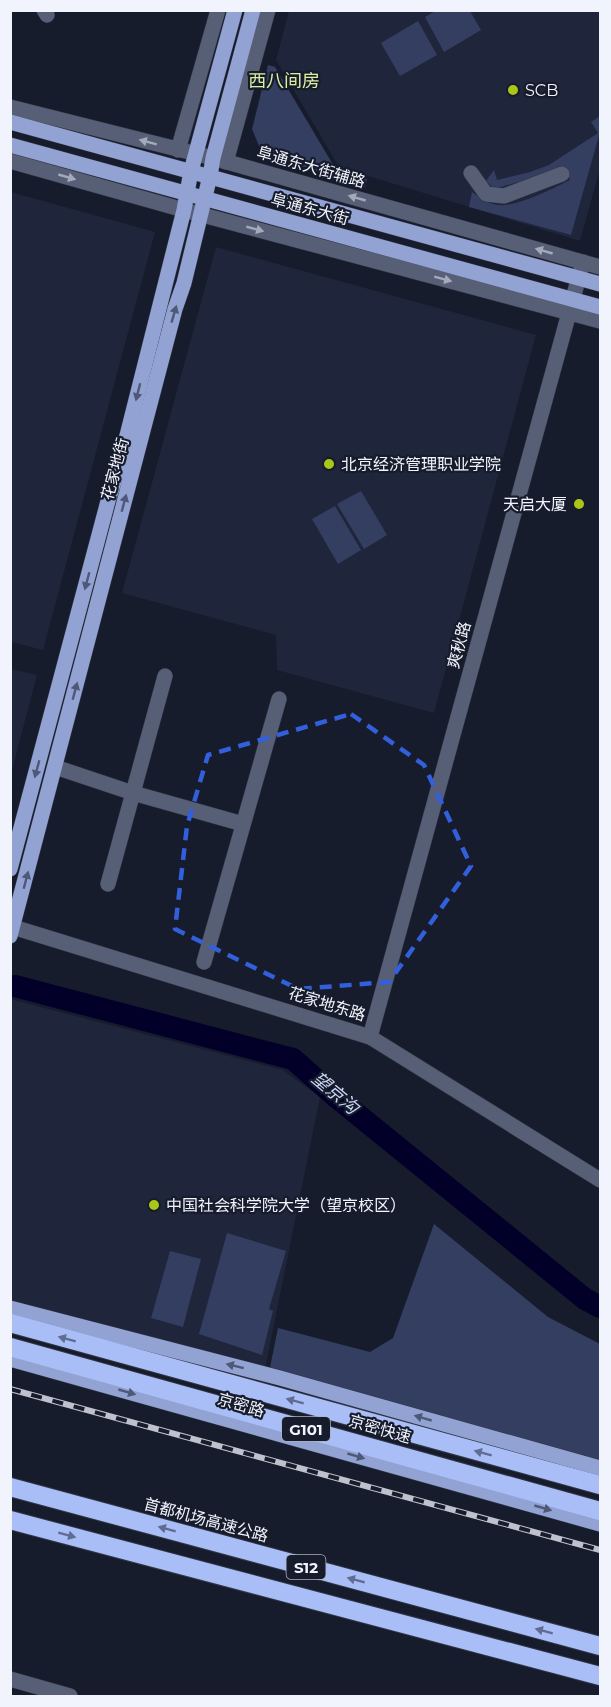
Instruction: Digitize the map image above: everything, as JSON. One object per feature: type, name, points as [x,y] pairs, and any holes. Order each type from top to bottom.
[{"type":"highway","name":"京密快速","points":[[10,1323],[600,1485]]},
{"type":"highway","name":"京密快速","points":[[10,1347],[600,1511]]},
{"type":"highway","name":"首都机场高速公路","points":[[10,1487],[600,1646]]},
{"type":"highway","name":"S12","points":[[10,1520],[600,1676]]},
{"type":"main road","name":"花家地街","points":[[10,869],[120,463],[184,210],[191,171],[235,10]]},
{"type":"main road","name":"花家地街","points":[[12,932],[175,309],[184,284],[204,198],[210,176],[219,160],[253,10]]},
{"type":"main road","name":"阜通东大街","points":[[10,123],[600,284]]},
{"type":"main road","name":"阜通东大街","points":[[10,145],[187,193],[570,307],[600,307]]},
{"type":"main road","name":"G101","points":[[10,1308],[280,1378],[600,1468]]},
{"type":"main road","name":"京密路","points":[[10,1359],[600,1524]]},
{"type":"street","points":[[178,150],[218,10]]},
{"type":"street","points":[[219,160],[268,10]]},
{"type":"street","name":"阜通东大街辅路","points":[[10,107],[426,212],[600,267]]},
{"type":"street","points":[[10,161],[200,215],[570,307],[600,321]]},
{"type":"street","points":[[471,173],[486,194],[504,196],[562,174]]},
{"type":"street","name":"爽秋路","points":[[370,1037],[583,262]]},
{"type":"street","points":[[108,884],[165,676]]},
{"type":"street","points":[[204,962],[279,699]]},
{"type":"street","points":[[55,766],[133,793],[243,824]]},
{"type":"street","name":"花家地东路","points":[[12,932],[370,1037],[600,1180]]},
{"type":"street","points":[[10,1679],[70,1696]]},
{"type":"highlighted area","points":[[351,714],[424,765],[471,866],[389,982],[298,989],[175,929],[187,826],[208,755]]},
{"type":"shaded area","points":[[437,10],[470,11],[481,30],[444,52],[425,17]]},
{"type":"shaded area","points":[[289,11],[600,11],[600,169],[580,241],[339,167],[276,60]]},
{"type":"shaded area","points":[[418,21],[437,55],[400,76],[381,43]]},
{"type":"shaded area","points":[[268,65],[275,67],[335,168],[367,179],[365,187],[262,153],[252,129]]},
{"type":"shaded area","points":[[600,116],[600,132],[571,235],[469,207],[472,192],[491,203],[506,205],[534,197],[570,180],[562,166],[494,189],[486,181],[494,170],[497,180],[549,165],[598,133],[591,122]]},
{"type":"shaded area","points":[[11,192],[155,232],[43,650],[11,642]]},
{"type":"shaded area","name":"北京经济管理职业学院","points":[[216,247],[536,335],[434,713],[277,670],[276,635],[122,593]]},
{"type":"shaded area","points":[[361,491],[387,535],[364,549],[337,504]]},
{"type":"shaded area","points":[[335,506],[361,550],[338,564],[312,519]]},
{"type":"shaded area","points":[[10,669],[37,675],[11,774]]},
{"type":"shaded area","name":"中国社会科学院大学（望京校区）","points":[[10,999],[283,1070],[320,1097],[263,1379],[11,1313]]},
{"type":"shaded area","points":[[434,1224],[548,1317],[600,1344],[600,1478],[267,1382],[278,1328],[370,1352],[393,1338]]},
{"type":"shaded area","points":[[227,1233],[286,1251],[269,1309],[273,1311],[262,1355],[199,1334]]},
{"type":"shaded area","points":[[170,1251],[201,1259],[183,1327],[151,1318]]},
{"type":"waterway","name":"望京沟","points":[[15,986],[293,1059],[336,1097],[585,1299],[600,1307]]},
{"type":"railway","points":[[10,1389],[600,1550]]},
{"type":"place","name":"SCB","points":[[513,90]]},
{"type":"place","name":"北京经济管理职业学院","points":[[329,464]]},
{"type":"place","name":"天启大厦","points":[[579,504]]},
{"type":"place","name":"中国社会科学院大学（望京校区）","points":[[154,1205]]},
{"type":"district","name":"西八间房","points":[[284,81]]}]
